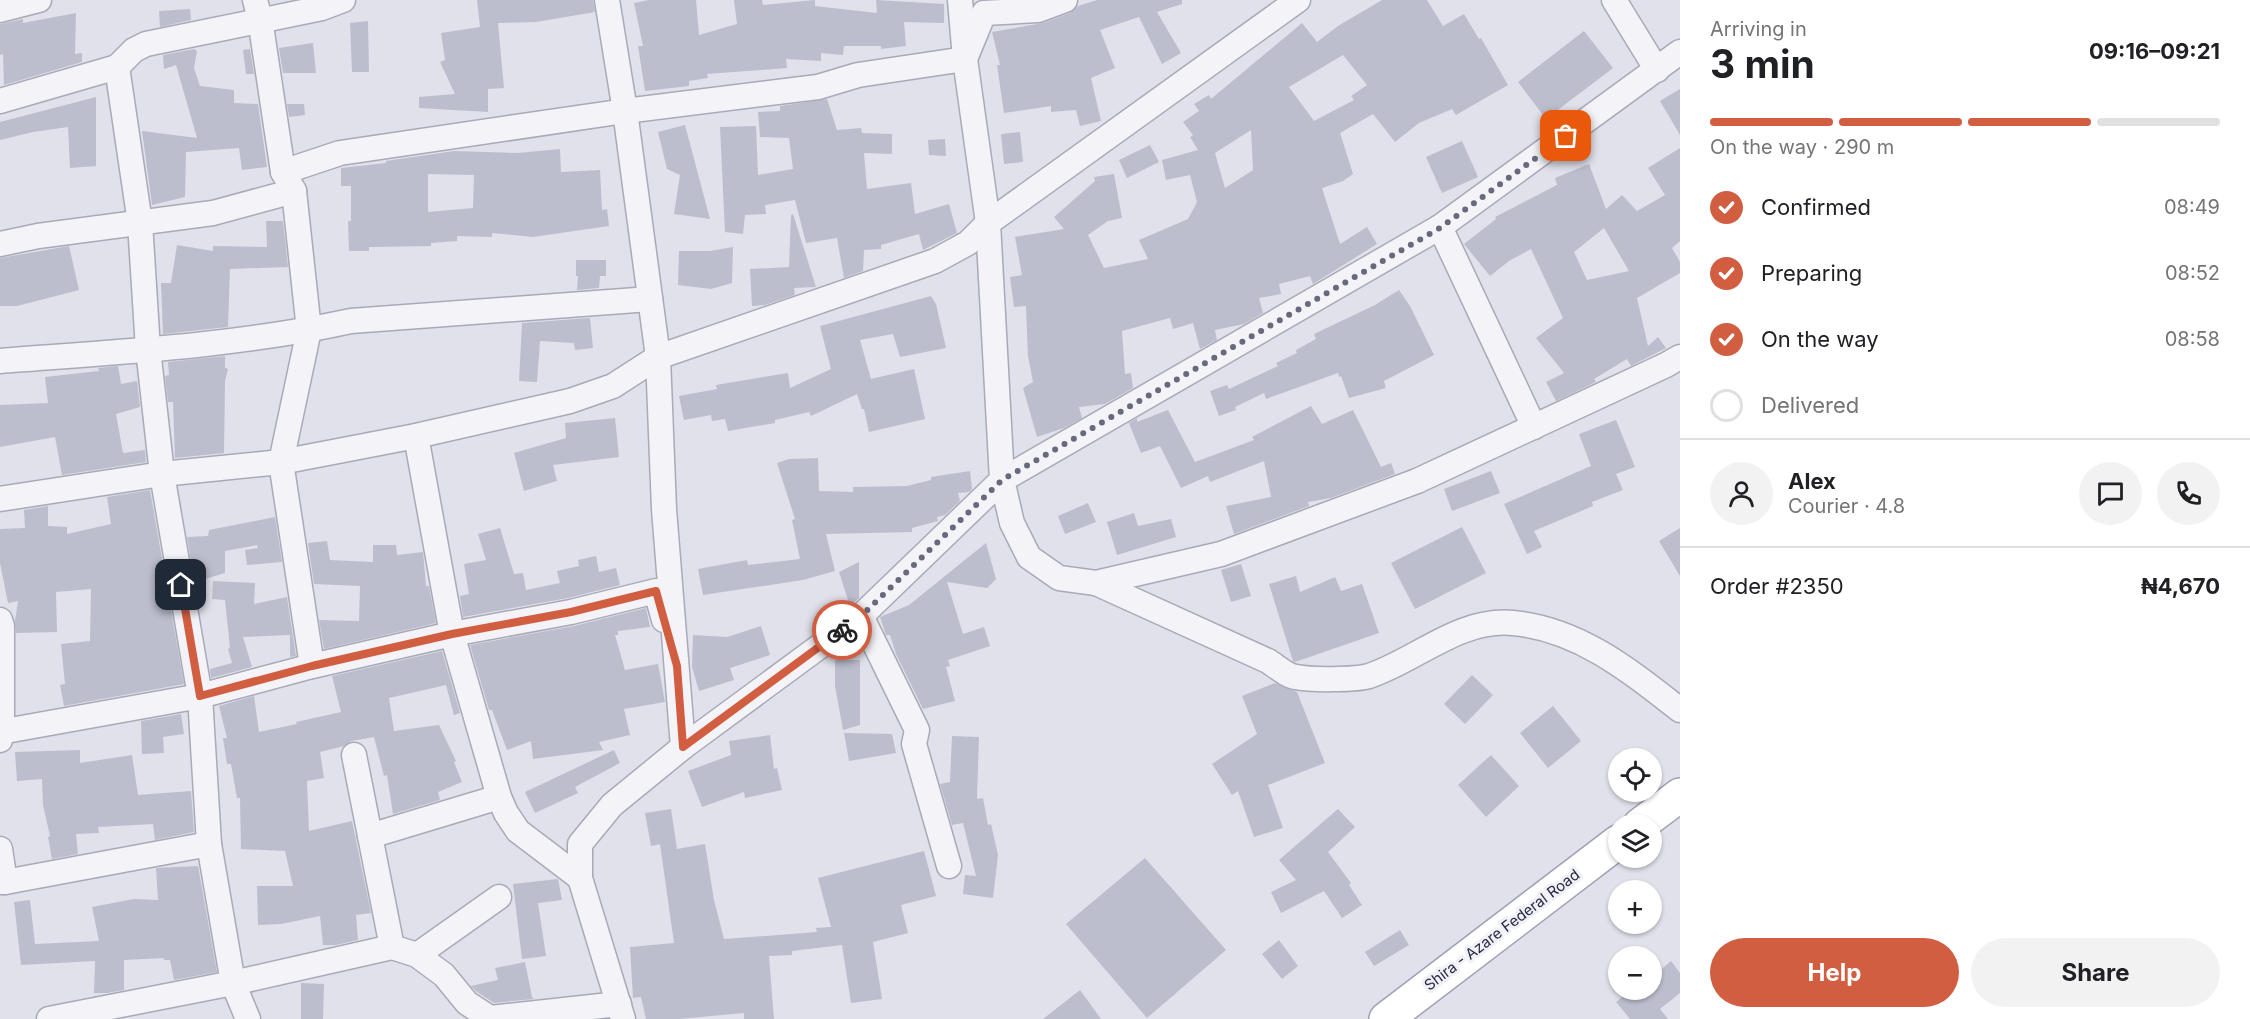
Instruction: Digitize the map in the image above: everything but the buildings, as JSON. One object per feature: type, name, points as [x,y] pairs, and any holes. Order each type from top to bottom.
[{"type":"main road","points":[[1655,814],[1680,795]]},
{"type":"main road","name":"Shira - Azare Federal Road","points":[[1386,1019],[1608,850]]},
{"type":"street","points":[[0,10],[39,0]]},
{"type":"street","points":[[0,101],[117,67],[134,50],[146,44],[257,10],[322,8],[343,0]]},
{"type":"street","points":[[607,0],[625,111],[658,357],[664,509],[683,747]]},
{"type":"street","points":[[960,0],[965,59],[988,223],[1002,480],[1012,523],[1029,556],[1059,578],[1096,583],[1268,661],[1294,677],[1329,679],[1367,677],[1474,626],[1511,622],[1548,629],[1579,641],[1623,666],[1680,711]]},
{"type":"street","points":[[965,59],[984,13],[1038,10],[1065,0]]},
{"type":"street","points":[[0,499],[162,474],[281,462],[416,436],[570,401],[613,386],[658,357],[935,261],[968,243],[988,223],[1298,0]]},
{"type":"street","points":[[1614,0],[1657,70]]},
{"type":"street","points":[[257,10],[288,182],[309,330],[281,462],[312,666]]},
{"type":"street","points":[[547,853],[580,844],[612,805],[683,747],[861,616],[1002,480],[1440,228],[1680,52]]},
{"type":"street","points":[[0,244],[213,213],[288,182],[340,153],[625,111],[818,87],[858,75],[965,59]]},
{"type":"street","points":[[117,67],[140,223],[148,349],[162,474],[200,696],[209,844],[233,982],[248,1019]]},
{"type":"street","points":[[1440,228],[1534,427]]},
{"type":"street","points":[[0,361],[148,349],[309,330],[351,321],[651,299]]},
{"type":"street","points":[[1096,583],[1221,554],[1417,481],[1666,366],[1680,357]]},
{"type":"street","points":[[416,436],[452,634],[499,796],[506,813],[518,831],[580,878]]},
{"type":"street","points":[[1,623],[1,735],[200,696],[312,666],[452,634],[571,612],[656,591],[677,666]]},
{"type":"street","points":[[861,616],[917,730],[914,744],[949,866]]},
{"type":"street","points":[[354,755],[392,946]]},
{"type":"street","points":[[370,836],[499,796]]},
{"type":"street","points":[[0,849],[3,882],[209,844]]},
{"type":"street","points":[[49,1019],[233,982],[392,946],[417,956],[444,975],[467,1003],[490,1018],[621,1012],[580,878],[580,844]]},
{"type":"street","points":[[417,956],[499,897]]},
{"type":"way so far","points":[[842,630],[861,616],[1002,480],[1440,228],[1566,136]]},
{"type":"route","points":[[181,585],[200,696],[312,666],[452,634],[571,612],[656,591],[677,666],[683,747],[842,630]]}]
